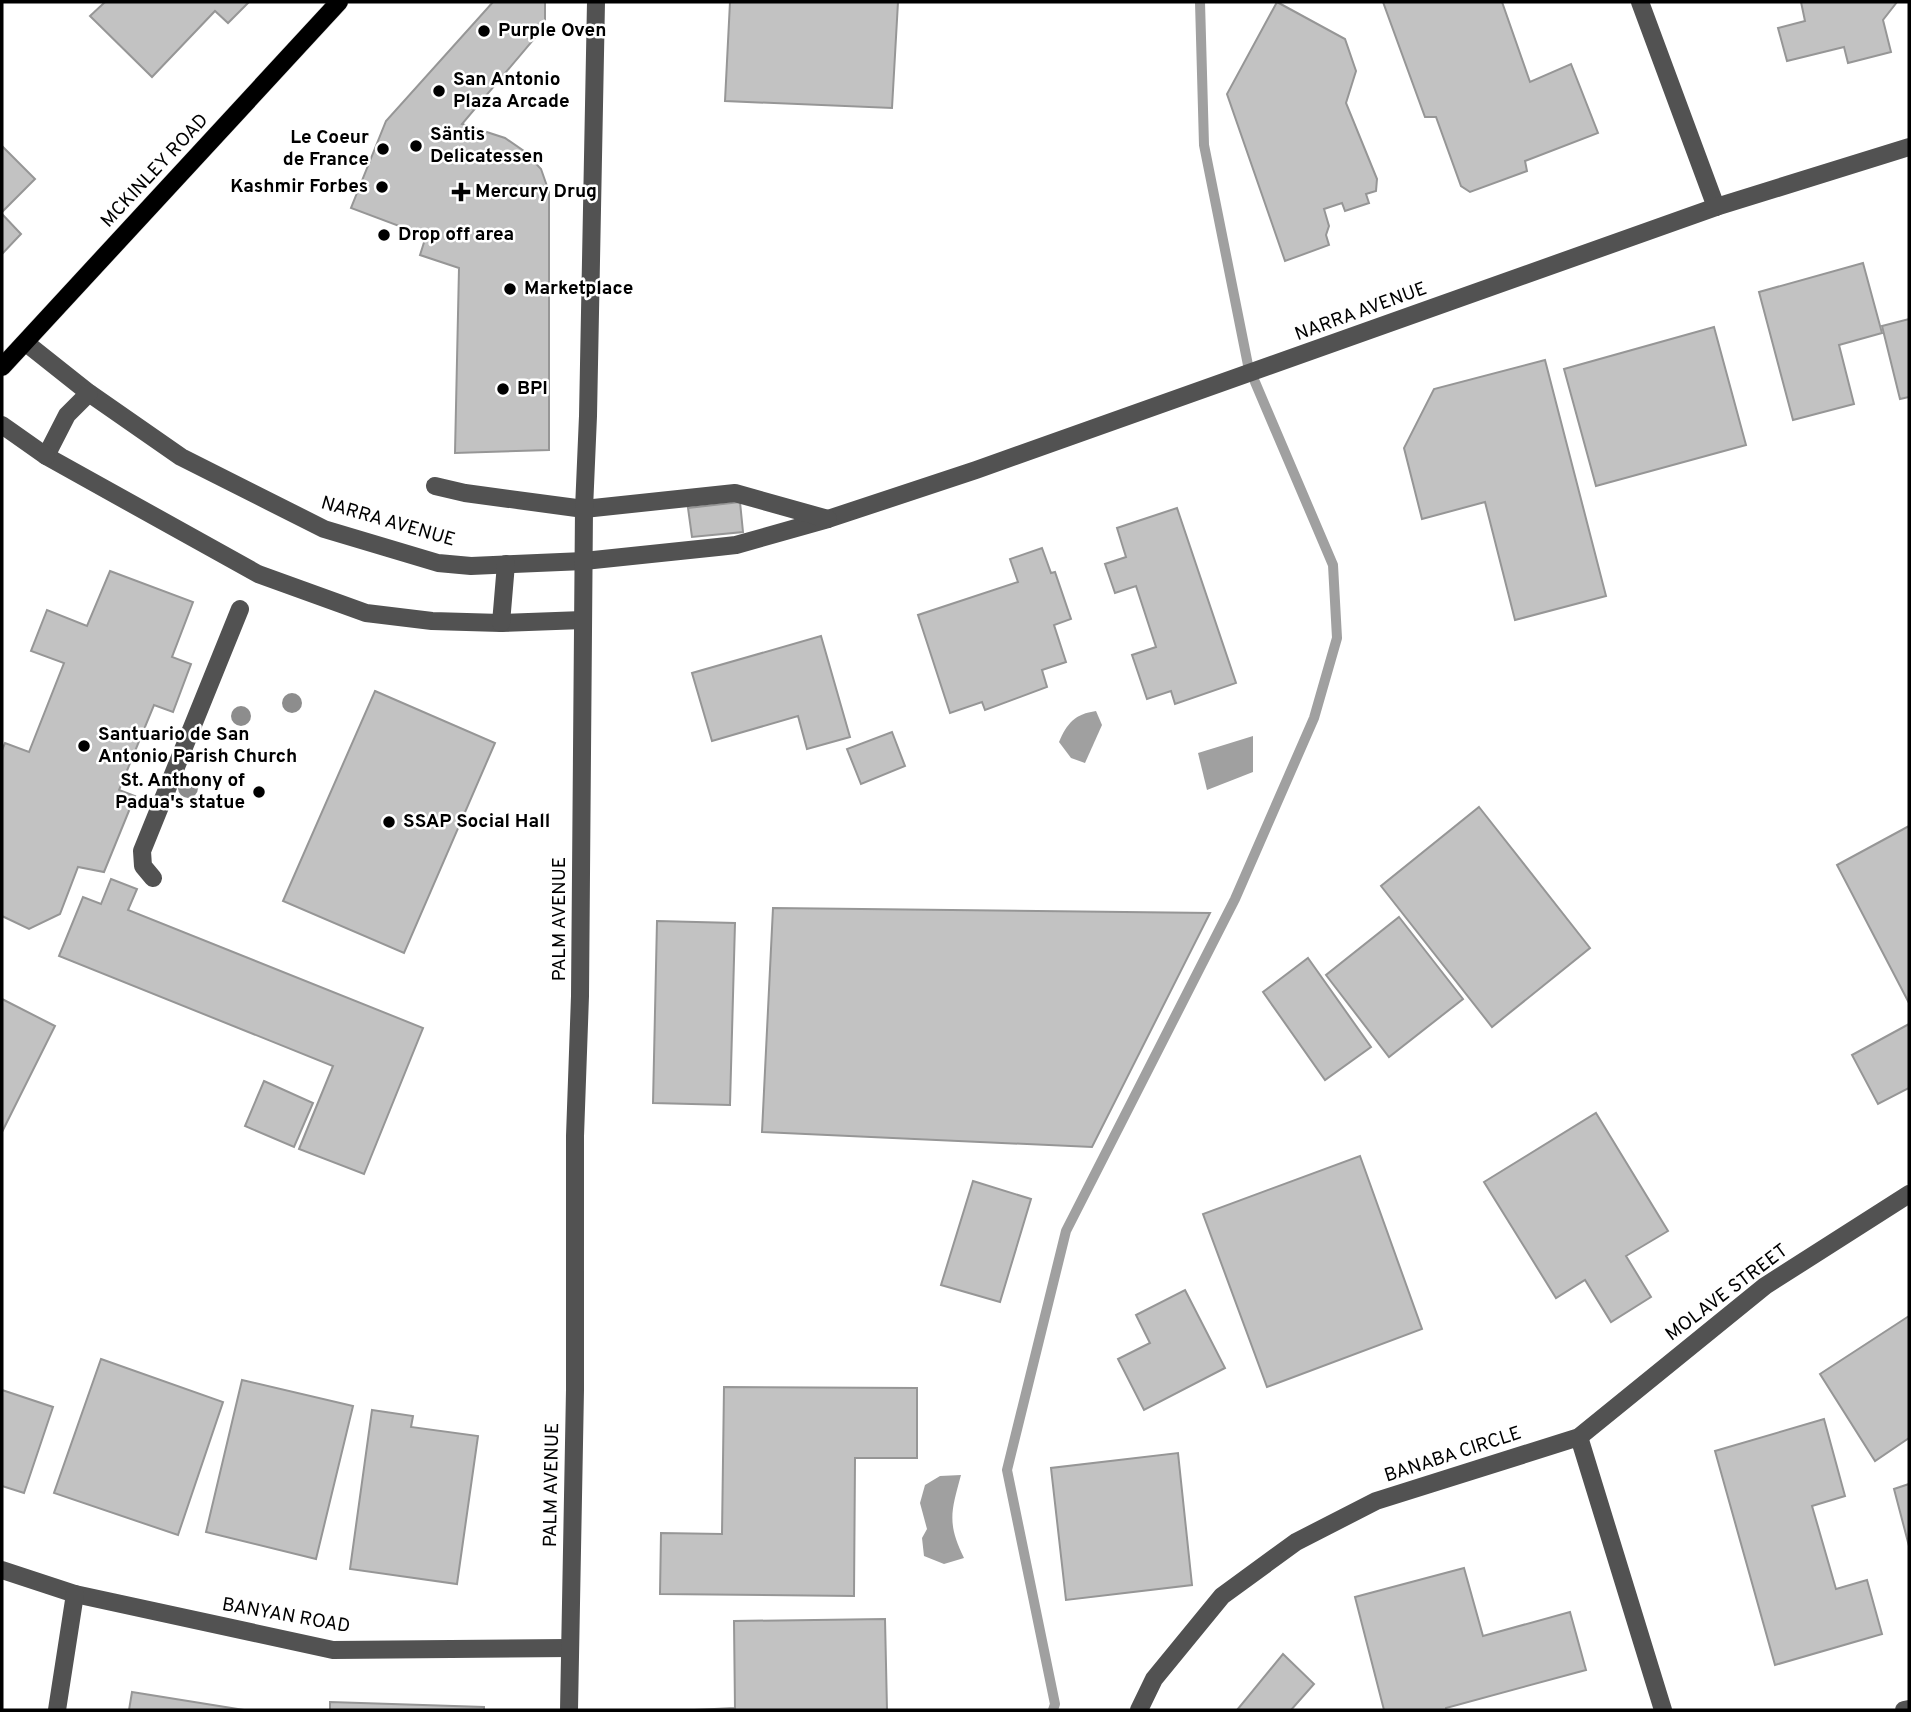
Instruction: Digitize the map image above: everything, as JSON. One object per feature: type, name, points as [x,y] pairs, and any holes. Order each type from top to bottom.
[{"type":"main road","name":"MCKINLEY ROAD","points":[[2,367],[339,2]]},
{"type":"street","name":"PALM AVENUE","points":[[569,1710],[584,509],[589,389],[596,2]]},
{"type":"street","points":[[1640,2],[1716,208]]},
{"type":"street","name":"NARRA AVENUE","points":[[26,343],[89,393],[181,457],[324,529],[438,563],[471,566],[584,561],[736,545],[828,519],[1016,456],[1716,208],[1909,147]]},
{"type":"street","points":[[47,456],[67,415],[89,393]]},
{"type":"street","points":[[2,425],[47,456],[258,573],[366,613],[432,621],[501,623],[583,620]]},
{"type":"street","points":[[435,486],[465,493],[584,509],[735,494],[828,519]]},
{"type":"street","points":[[501,623],[506,565]]},
{"type":"street","points":[[153,878],[143,866],[142,851],[240,609]]},
{"type":"street","name":"MOLAVE STREET","points":[[1579,1437],[1765,1286],[1909,1194]]},
{"type":"street","points":[[1579,1437],[1663,1710]]},
{"type":"street","name":"BANABA CIRCLE","points":[[1139,1710],[1154,1679],[1222,1596],[1296,1542],[1376,1501],[1579,1437]]},
{"type":"street","name":"BANYAN ROAD","points":[[2,1570],[75,1594],[333,1650],[570,1648]]},
{"type":"street","points":[[57,1710],[75,1594]]},
{"type":"shaded area","points":[[1096,711],[1102,725],[1085,763],[1071,758],[1059,742],[1062,735],[1077,717]]},
{"type":"shaded area","points":[[1253,736],[1253,772],[1207,790],[1198,753]]},
{"type":"shaded area","points":[[961,1475],[952,1517],[955,1535],[964,1558],[944,1564],[924,1556],[922,1538],[927,1529],[920,1503],[925,1485],[940,1476]]},
{"type":"building","points":[[105,2],[249,2],[228,23],[215,11],[152,77],[90,16]]},
{"type":"building","points":[[493,2],[545,2],[545,26],[462,124],[505,138],[524,151],[541,169],[549,192],[549,450],[455,453],[459,268],[420,255],[426,236],[351,208],[386,121]]},
{"type":"building","points":[[730,2],[898,2],[892,108],[725,101]]},
{"type":"building","points":[[1277,2],[1345,39],[1356,71],[1346,103],[1377,179],[1376,191],[1366,194],[1369,203],[1345,211],[1342,203],[1324,209],[1329,226],[1326,235],[1329,245],[1285,261],[1227,94]]},
{"type":"building","points":[[1383,2],[1502,2],[1530,82],[1571,64],[1598,133],[1525,161],[1527,171],[1470,192],[1461,186],[1436,117],[1425,117]]},
{"type":"building","points":[[1801,2],[1897,2],[1883,20],[1891,52],[1848,63],[1844,47],[1787,61],[1778,28],[1805,21]]},
{"type":"building","points":[[2,146],[35,179],[2,212]]},
{"type":"building","points":[[2,214],[21,234],[2,254]]},
{"type":"building","points":[[1863,263],[1882,333],[1839,345],[1854,404],[1793,420],[1759,292]]},
{"type":"building","points":[[1909,319],[1909,397],[1900,399],[1882,326]]},
{"type":"building","points":[[1714,327],[1746,445],[1596,486],[1564,369]]},
{"type":"building","points":[[1545,360],[1606,596],[1515,620],[1485,502],[1422,519],[1404,448],[1434,389]]},
{"type":"building","points":[[740,502],[743,532],[692,537],[688,508]]},
{"type":"building","points":[[1177,508],[1236,683],[1175,704],[1171,691],[1147,699],[1132,655],[1156,647],[1136,586],[1115,593],[1105,564],[1126,557],[1117,528]]},
{"type":"building","points":[[1042,548],[1051,573],[1055,572],[1071,619],[1054,625],[1066,662],[1042,670],[1047,687],[985,710],[982,702],[950,713],[918,615],[1018,582],[1010,559]]},
{"type":"building","name":"Santuario de San Antonio Parish Church","points":[[110,571],[193,602],[172,657],[191,664],[173,712],[154,705],[119,790],[135,796],[104,872],[78,867],[60,914],[29,929],[2,916],[2,750],[5,743],[29,752],[64,663],[31,651],[47,610],[87,626]]},
{"type":"building","points":[[821,636],[850,737],[807,749],[798,716],[712,741],[692,673]]},
{"type":"building","name":"SSAP Social Hall","points":[[375,691],[495,743],[404,953],[283,901]]},
{"type":"building","points":[[892,732],[905,766],[861,784],[847,749]]},
{"type":"building","points":[[1479,807],[1590,948],[1492,1027],[1381,886]]},
{"type":"building","points":[[1909,826],[1909,1003],[1837,865]]},
{"type":"building","points":[[111,879],[137,889],[128,910],[423,1028],[364,1174],[299,1149],[333,1066],[59,956],[83,897],[101,904]]},
{"type":"building","points":[[773,908],[1210,913],[1092,1147],[762,1132]]},
{"type":"building","points":[[1399,917],[1463,999],[1389,1057],[1326,975]]},
{"type":"building","points":[[657,921],[735,923],[730,1105],[653,1103]]},
{"type":"building","points":[[1308,958],[1371,1047],[1325,1080],[1263,992]]},
{"type":"building","points":[[2,999],[55,1026],[2,1132]]},
{"type":"building","points":[[1909,1024],[1909,1088],[1878,1104],[1852,1055]]},
{"type":"building","points":[[264,1081],[313,1103],[294,1147],[245,1126]]},
{"type":"building","points":[[1596,1113],[1668,1231],[1626,1256],[1651,1297],[1611,1322],[1585,1280],[1556,1298],[1484,1182]]},
{"type":"building","points":[[1360,1156],[1422,1329],[1267,1387],[1203,1214]]},
{"type":"building","points":[[973,1181],[1031,1199],[1000,1302],[941,1285]]},
{"type":"building","points":[[1185,1290],[1225,1368],[1144,1410],[1118,1359],[1150,1343],[1136,1315]]},
{"type":"building","points":[[1909,1316],[1909,1438],[1875,1461],[1820,1374]]},
{"type":"building","points":[[101,1359],[223,1402],[178,1535],[54,1493]]},
{"type":"building","points":[[242,1380],[353,1406],[316,1559],[206,1532]]},
{"type":"building","points":[[724,1387],[917,1388],[917,1458],[855,1458],[854,1596],[660,1594],[661,1533],[722,1534]]},
{"type":"building","points":[[2,1390],[53,1407],[24,1493],[2,1486]]},
{"type":"building","points":[[372,1410],[413,1416],[411,1427],[478,1436],[457,1584],[350,1569]]},
{"type":"building","points":[[1824,1419],[1845,1496],[1812,1506],[1836,1589],[1867,1580],[1882,1634],[1775,1665],[1715,1451]]},
{"type":"building","points":[[1178,1453],[1192,1585],[1066,1600],[1051,1468]]},
{"type":"building","points":[[1909,1484],[1909,1546],[1894,1489]]},
{"type":"building","points":[[1464,1568],[1483,1636],[1570,1612],[1586,1670],[1446,1710],[1384,1710],[1355,1597]]},
{"type":"building","points":[[885,1619],[887,1710],[694,1710],[735,1708],[734,1621]]},
{"type":"building","points":[[1283,1654],[1314,1684],[1291,1710],[1237,1710]]},
{"type":"building","points":[[132,1692],[244,1710],[129,1710]]},
{"type":"building","points":[[330,1702],[484,1707],[484,1710],[330,1710]]},
{"type":"waterway","points":[[1200,2],[1204,145],[1248,365]]},
{"type":"waterway","points":[[1053,1710],[1055,1704],[1007,1470],[1066,1231],[1235,899],[1314,718],[1337,638],[1333,565],[1255,382]]},
{"type":"place","name":"Purple Oven","points":[[484,31]]},
{"type":"place","name":"San Antonio Plaza Arcade","points":[[439,91]]},
{"type":"place","name":"Säntis Delicatessen","points":[[416,146]]},
{"type":"place","name":"Le Coeur de France","points":[[383,149]]},
{"type":"place","name":"Kashmir Forbes","points":[[382,187]]},
{"type":"place","name":"Mercury Drug","points":[[461,192]]},
{"type":"place","name":"Drop off area","points":[[384,235]]},
{"type":"place","name":"Marketplace","points":[[510,289]]},
{"type":"place","name":"BPI","points":[[503,389]]},
{"type":"place","name":"Santuario de San Antonio Parish Church","points":[[84,746]]},
{"type":"place","name":"St. Anthony of Padua's statue","points":[[259,792]]},
{"type":"place","name":"SSAP Social Hall","points":[[389,822]]}]
